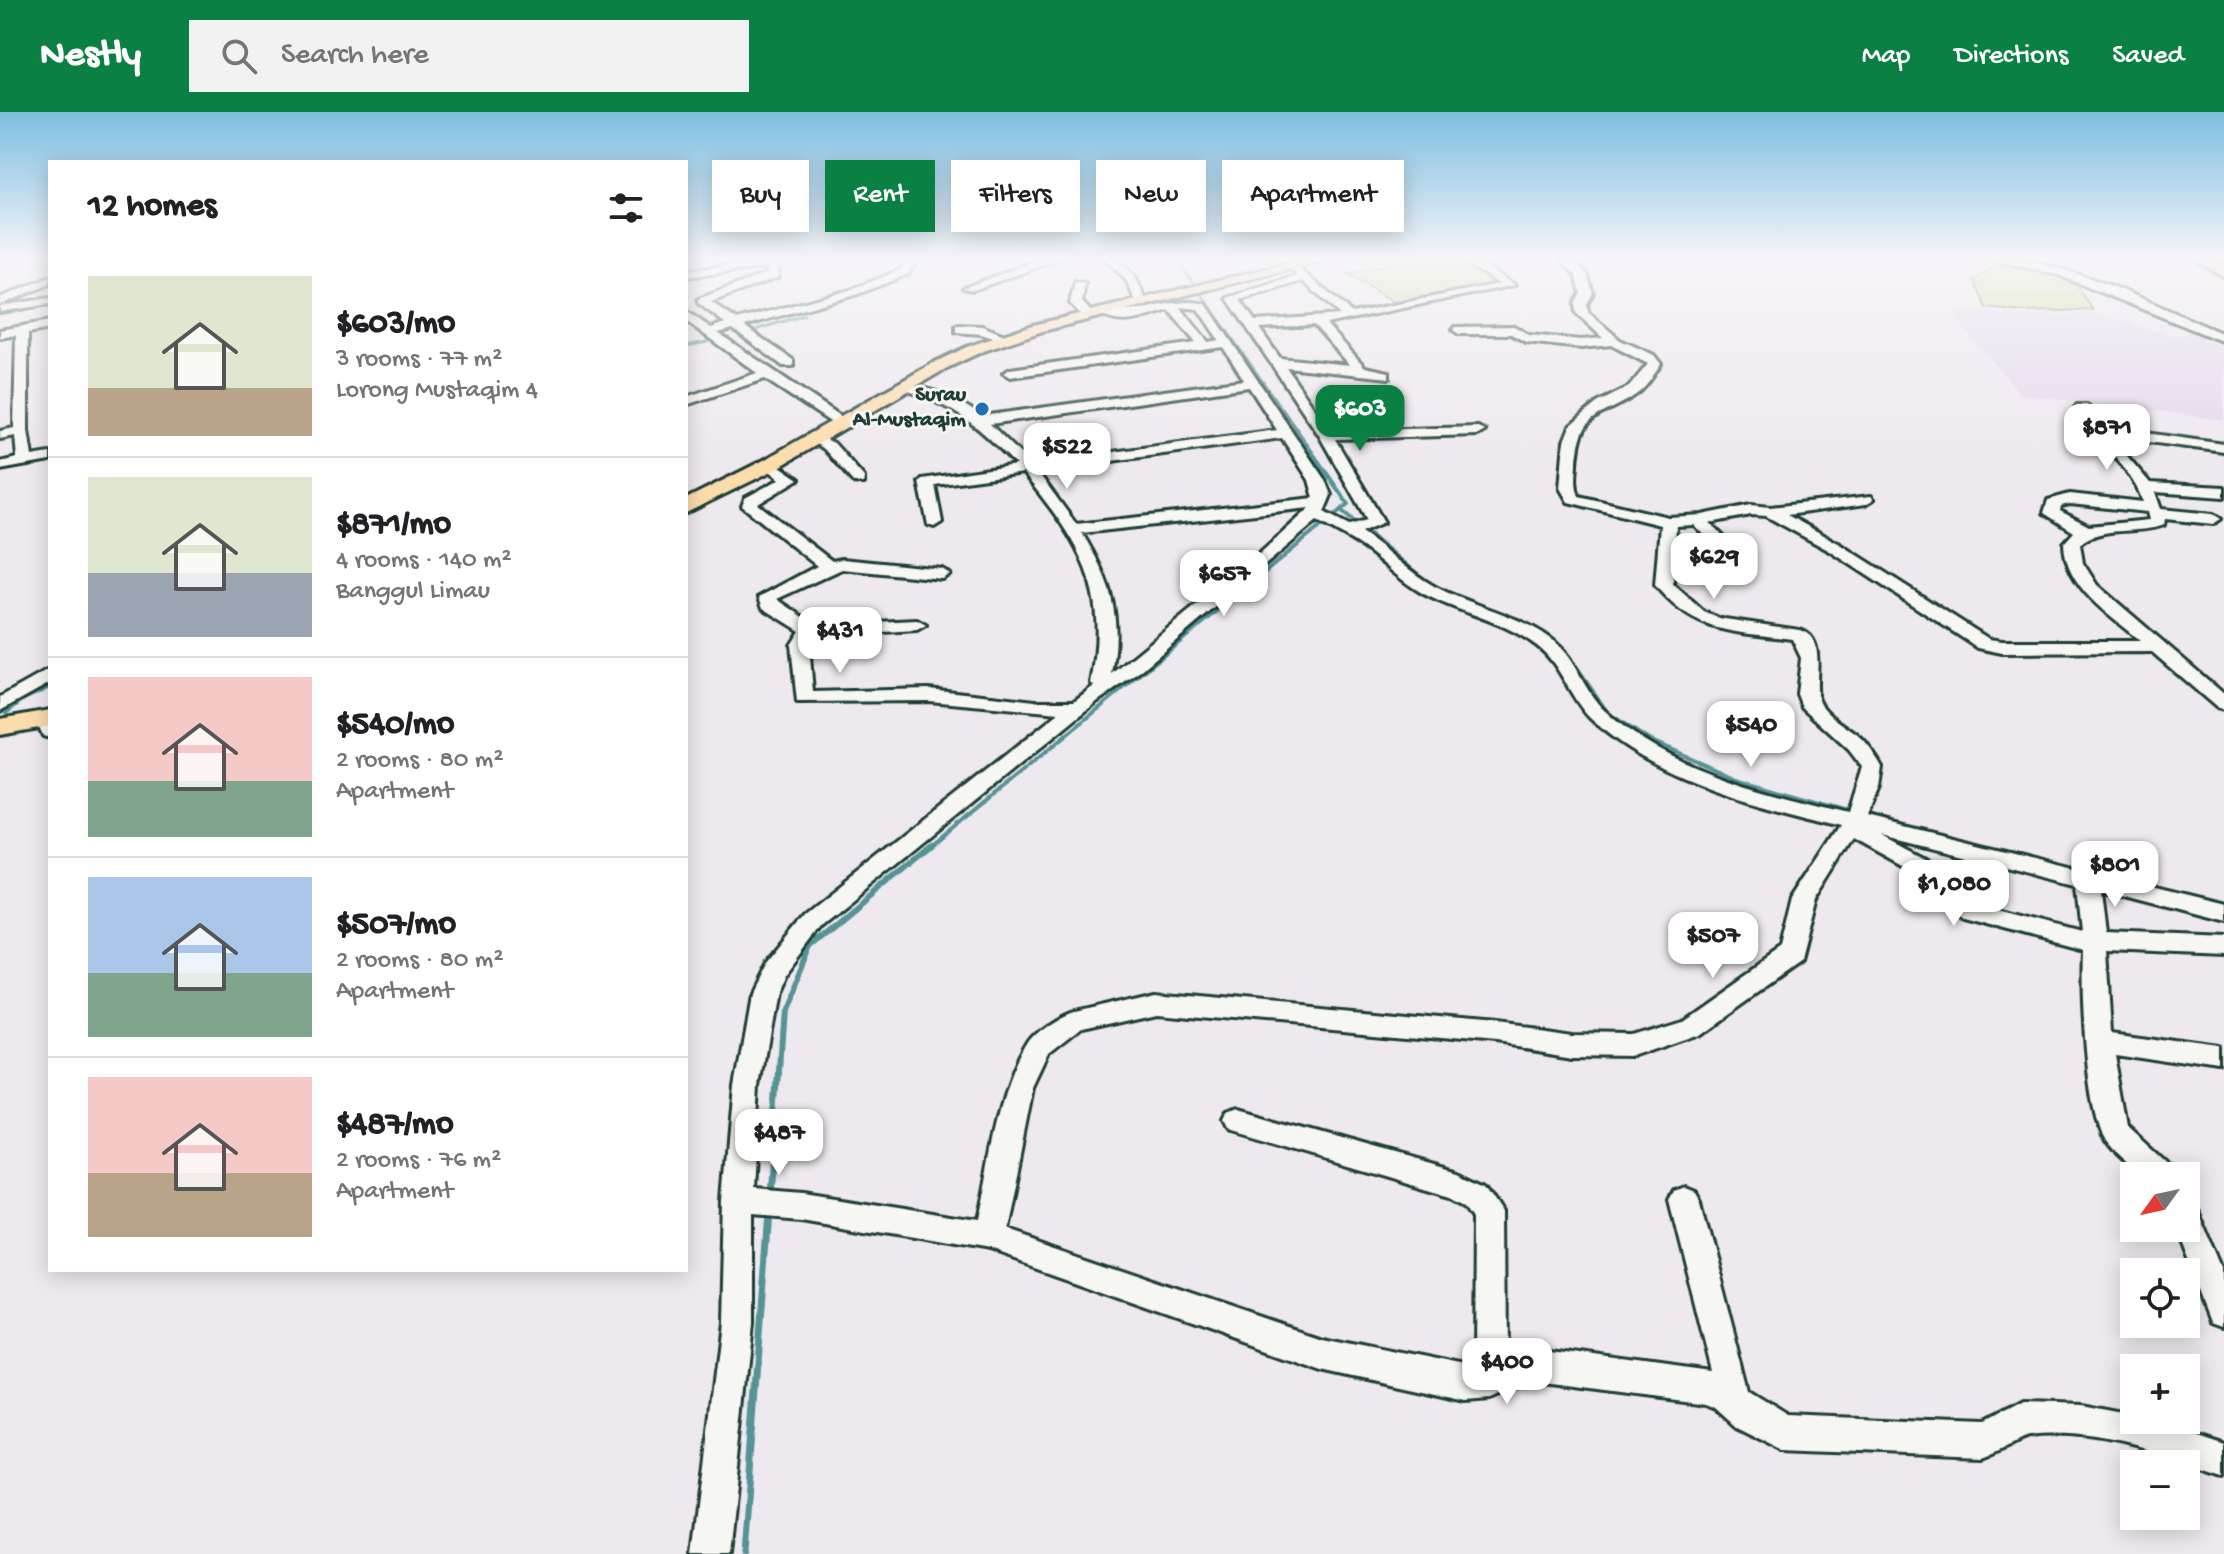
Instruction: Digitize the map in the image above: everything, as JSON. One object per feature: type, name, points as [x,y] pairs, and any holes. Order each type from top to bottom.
[{"type":"main road","points":[[688,506],[816,439],[959,356],[1006,338],[1050,326]]},
{"type":"main road","points":[[0,727],[48,723]]},
{"type":"street","points":[[0,334],[43,326]]},
{"type":"street","points":[[707,326],[714,330],[727,326]]},
{"type":"street","points":[[710,326],[762,371],[843,424]]},
{"type":"street","points":[[688,400],[788,363],[738,326]]},
{"type":"street","points":[[1192,326],[1205,346]]},
{"type":"street","points":[[1215,326],[1321,487],[1332,519],[1423,586],[1523,629],[1543,641],[1592,709],[1612,727],[1639,744],[1725,784],[1775,801],[2224,913]]},
{"type":"street","points":[[1070,529],[1332,519],[1372,525],[1376,522],[1326,435],[1251,326]]},
{"type":"street","points":[[1322,326],[1361,370]]},
{"type":"street","points":[[1597,326],[1614,341],[1650,358],[1655,364],[1634,390],[1602,406],[1577,426],[1571,441],[1570,495],[1586,503],[1668,522],[1699,521],[1751,510],[1770,512],[1866,499]]},
{"type":"street","points":[[2195,326],[2224,338]]},
{"type":"street","points":[[960,329],[978,329],[1006,338]]},
{"type":"street","points":[[22,330],[21,431],[25,462]]},
{"type":"street","points":[[1459,330],[1514,330],[1526,338],[1581,344],[1614,341]]},
{"type":"street","points":[[1010,373],[1226,343]]},
{"type":"street","points":[[1277,362],[1384,375]]},
{"type":"street","points":[[979,421],[1252,383]]},
{"type":"street","points":[[908,386],[951,401],[1002,440],[1027,468],[1070,529],[1093,566],[1106,604],[1108,649],[1101,683],[1105,687]]},
{"type":"street","points":[[2082,408],[2146,487],[2158,522],[2087,532],[2072,543],[2077,570],[2091,589],[2224,704]]},
{"type":"street","points":[[0,435],[21,431]]},
{"type":"street","points":[[1326,435],[1478,431]]},
{"type":"street","points":[[2098,431],[2224,448]]},
{"type":"street","points":[[934,522],[927,482],[1286,433]]},
{"type":"street","points":[[816,439],[829,446],[859,480]]},
{"type":"street","points":[[0,466],[48,457]]},
{"type":"street","points":[[769,465],[791,479],[750,501],[750,506],[829,567]]},
{"type":"street","points":[[2146,487],[2224,492]]},
{"type":"street","points":[[2087,532],[2052,513],[2053,503],[2070,499],[2213,519]]},
{"type":"street","points":[[1770,512],[1836,548],[1984,644],[2002,647],[2156,646]]},
{"type":"street","points":[[711,1554],[737,1322],[745,1201],[747,1085],[763,993],[774,970],[813,920],[1079,707],[1332,519]]},
{"type":"street","points":[[1699,521],[1722,544],[1745,551]]},
{"type":"street","points":[[988,1237],[1020,1088],[1039,1047],[1074,1021],[1156,1002],[1495,1033],[1572,1044],[1634,1045],[1691,1026],[1791,955],[1804,899],[1856,820],[1869,794],[1872,767],[1856,745],[1812,707],[1807,694],[1810,658],[1799,635],[1714,623],[1698,616],[1664,585],[1668,522]]},
{"type":"street","points":[[809,631],[805,624],[769,604],[768,597],[829,567],[842,564],[942,574]]},
{"type":"street","points":[[809,631],[917,625]]},
{"type":"street","points":[[809,631],[800,645],[804,698],[929,695],[1035,707],[1079,707]]},
{"type":"street","points":[[0,705],[48,676]]},
{"type":"street","points":[[1856,820],[1945,881],[1958,902],[1971,912],[2095,944],[2224,947]]},
{"type":"street","points":[[2088,878],[2104,1089],[2116,1133],[2146,1162]]},
{"type":"street","points":[[2102,1042],[2224,1059]]},
{"type":"street","points":[[1238,1121],[1459,1184],[1476,1193],[1489,1211],[1489,1383]]},
{"type":"street","points":[[1684,1199],[1732,1383],[1733,1398]]},
{"type":"street","points":[[745,1201],[801,1206],[988,1237],[1322,1353],[1466,1385],[1489,1383],[1529,1366],[1542,1366],[1706,1387],[1733,1398],[1749,1414],[1785,1433],[1982,1441],[1994,1438],[2020,1421],[2081,1423],[2133,1431],[2224,1459]]},
{"type":"street","points":[[2196,1242],[2224,1312]]},
{"type":"shaded area","points":[[1962,326],[2141,326],[2172,336],[2192,332],[2224,343],[2224,420],[2020,394]]},
{"type":"waterway","points":[[752,331],[767,326]]},
{"type":"waterway","points":[[1224,326],[1283,411]]},
{"type":"waterway","points":[[688,346],[707,342]]},
{"type":"waterway","points":[[930,847],[1348,504],[1282,409]]},
{"type":"waterway","points":[[1341,510],[1431,585],[1511,617]]},
{"type":"waterway","points":[[1520,621],[1562,647],[1608,713],[1647,739],[1736,778],[1851,811]]},
{"type":"waterway","points":[[6,713],[24,699],[48,688]]},
{"type":"waterway","points":[[1861,814],[1967,842]]},
{"type":"waterway","points":[[773,1159],[783,1012],[810,946],[932,845]]},
{"type":"waterway","points":[[770,1194],[773,1157]]},
{"type":"waterway","points":[[744,1554],[769,1212]]},
{"type":"place","name":"Surau Al-Mustaqim","points":[[982,409]]}]
